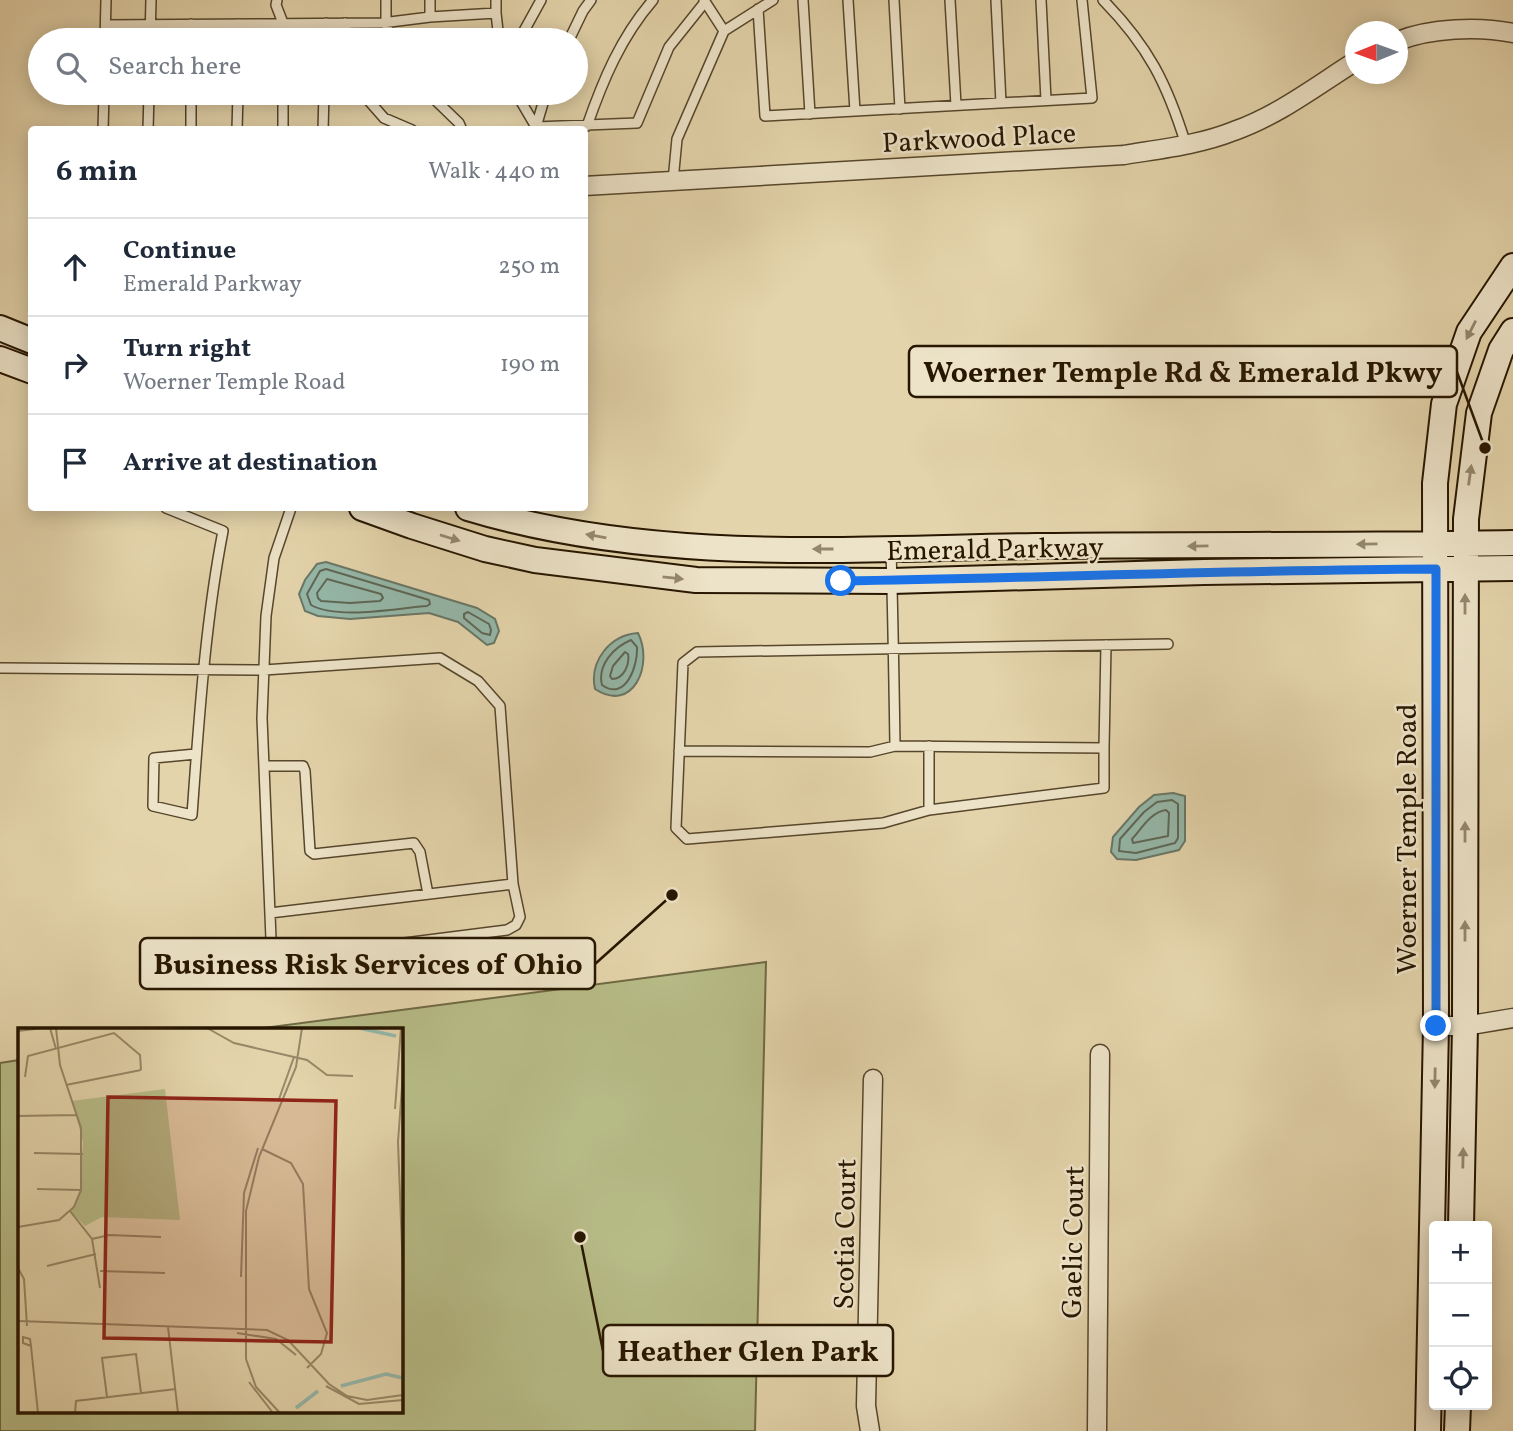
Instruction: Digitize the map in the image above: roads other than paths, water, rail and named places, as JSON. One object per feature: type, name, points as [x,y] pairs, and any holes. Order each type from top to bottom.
[{"type":"main road","name":"Woerner Temple Road","points":[[1428,1431],[1436,1026],[1435,483],[1444,404],[1469,332],[1513,266]]},
{"type":"main road","points":[[0,328],[28,339]]},
{"type":"main road","points":[[1461,1221],[1468,485],[1479,414],[1501,350],[1513,331]]},
{"type":"main road","points":[[0,359],[28,370]]},
{"type":"main road","name":"Emerald Parkway","points":[[370,511],[485,549],[536,560],[696,580],[892,580],[1513,568]]},
{"type":"main road","name":"Emerald Parkway","points":[[478,511],[582,534],[643,544],[698,548],[891,549],[1513,543]]},
{"type":"main road","points":[[1457,1431],[1458,1410]]},
{"type":"street","points":[[1408,38],[1438,31],[1513,33]]},
{"type":"street","name":"Parkwood Place","points":[[588,186],[1124,155],[1186,145],[1234,132],[1284,108],[1345,68]]},
{"type":"street","points":[[1436,1026],[1465,1026],[1513,1018]]},
{"type":"street","name":"Gaelic Court","points":[[1097,1431],[1100,1054]]},
{"type":"street","name":"Scotia Court","points":[[870,1431],[866,1406],[873,1079]]},
{"type":"lane","points":[[106,0],[106,28]]},
{"type":"lane","points":[[150,28],[151,0]]},
{"type":"lane","points":[[277,0],[283,28]]},
{"type":"lane","points":[[386,0],[387,28]]},
{"type":"lane","points":[[429,0],[430,17]]},
{"type":"lane","points":[[496,0],[498,28]]},
{"type":"lane","points":[[526,28],[541,0]]},
{"type":"lane","points":[[575,28],[591,0]]},
{"type":"lane","points":[[653,0],[621,43],[602,83],[587,126],[637,123],[669,47],[704,1],[724,31]]},
{"type":"lane","points":[[673,181],[677,139],[724,31],[773,0]]},
{"type":"lane","points":[[803,0],[810,114]]},
{"type":"lane","points":[[848,0],[855,111]]},
{"type":"lane","points":[[894,0],[900,108]]},
{"type":"lane","points":[[950,0],[956,105]]},
{"type":"lane","points":[[996,0],[1001,103]]},
{"type":"lane","points":[[1041,0],[1046,100]]},
{"type":"lane","points":[[758,9],[765,116],[1092,98],[1082,0]]},
{"type":"lane","points":[[1103,0],[1130,28],[1160,74],[1186,145]]},
{"type":"lane","points":[[106,25],[386,22],[496,13]]},
{"type":"lane","points":[[326,23],[326,28]]},
{"type":"lane","points":[[345,23],[346,28]]},
{"type":"lane","points":[[103,126],[104,105]]},
{"type":"lane","points":[[148,126],[149,105]]},
{"type":"lane","points":[[191,105],[191,126]]},
{"type":"lane","points":[[237,105],[237,126]]},
{"type":"lane","points":[[283,105],[283,126]]},
{"type":"lane","points":[[323,126],[324,105]]},
{"type":"lane","points":[[373,105],[384,118],[403,126]]},
{"type":"lane","points":[[440,105],[460,126]]},
{"type":"lane","points":[[523,105],[536,126]]},
{"type":"lane","points":[[537,126],[543,105]]},
{"type":"lane","points":[[173,511],[223,531],[199,701],[196,754],[191,815],[153,806],[154,758],[196,754]]},
{"type":"lane","points":[[0,668],[264,670],[440,658],[478,681],[500,706],[513,884],[520,917],[516,925],[507,930],[286,958],[271,939],[262,718],[264,670],[274,558],[290,511]]},
{"type":"lane","points":[[891,549],[895,746]]},
{"type":"lane","points":[[1106,645],[1104,788],[929,810],[883,823],[687,839],[676,828],[683,663],[697,652],[894,649],[1106,645],[1168,644]]},
{"type":"lane","points":[[679,751],[870,751],[895,746],[1104,748]]},
{"type":"lane","points":[[929,746],[929,810]]},
{"type":"lane","points":[[264,766],[303,766],[310,851],[314,854],[414,843],[421,852],[428,894]]},
{"type":"lane","points":[[270,913],[513,884]]},
{"type":"water","points":[[326,562],[477,608],[495,619],[499,631],[494,643],[487,645],[458,622],[429,613],[350,619],[318,616],[305,611],[299,594],[305,580],[317,564]]},
{"type":"water","points":[[638,633],[643,659],[637,682],[630,691],[620,695],[608,695],[595,689],[595,669],[604,651],[619,639]]},
{"type":"water","points":[[1173,793],[1185,796],[1185,841],[1179,850],[1136,860],[1117,859],[1111,852],[1113,837],[1139,807],[1154,795]]},
{"type":"place","name":"Woerner Temple Rd & Emerald Pkwy","points":[[1485,448]]},
{"type":"place","name":"Business Risk Services of Ohio","points":[[672,895]]},
{"type":"place","name":"Heather Glen Park","points":[[580,1237]]}]
